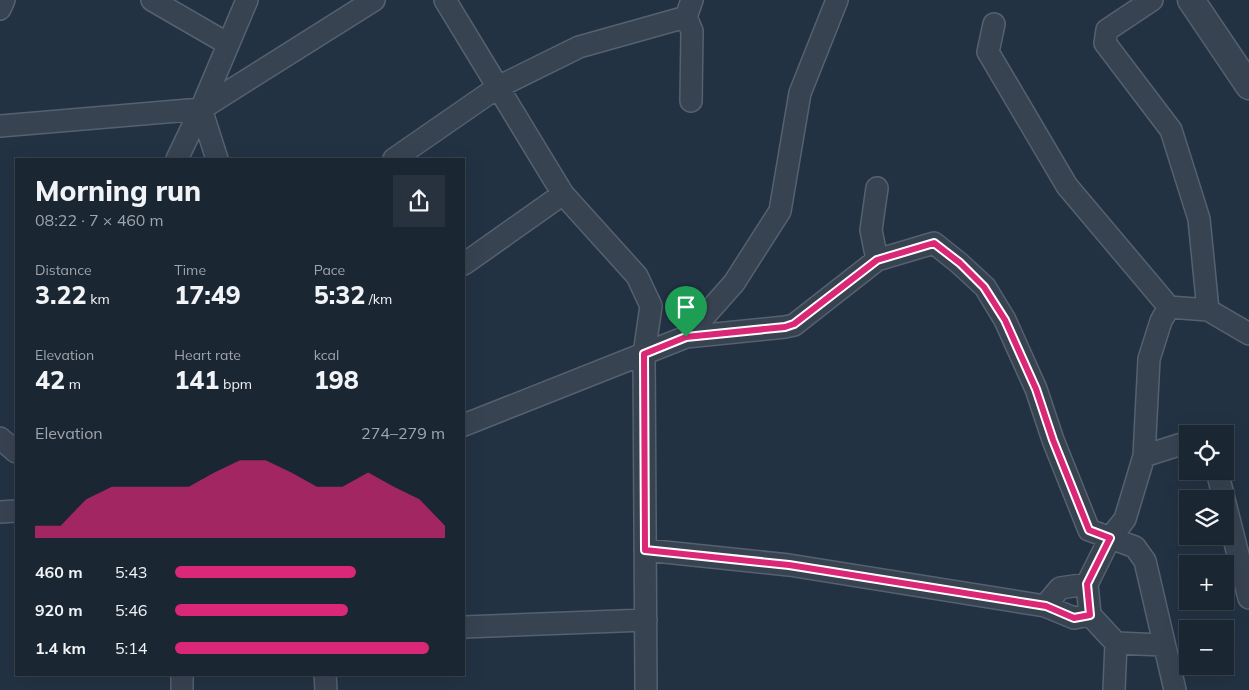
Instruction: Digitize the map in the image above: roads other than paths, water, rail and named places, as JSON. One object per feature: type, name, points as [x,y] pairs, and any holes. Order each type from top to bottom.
[{"type":"street","points":[[0,9],[4,0]]},
{"type":"street","points":[[152,0],[228,44]]},
{"type":"street","points":[[177,158],[201,109],[247,0]]},
{"type":"street","points":[[0,126],[201,109],[374,0]]},
{"type":"street","points":[[445,0],[563,194],[637,276],[652,306],[644,354],[646,690]]},
{"type":"street","points":[[686,337],[734,284],[780,211],[800,93],[837,0]]},
{"type":"street","points":[[1152,0],[1107,30],[1105,43],[1171,130],[1199,219],[1208,310]]},
{"type":"street","points":[[1191,0],[1249,86]]},
{"type":"street","points":[[395,158],[498,87],[579,47],[689,8],[692,31],[691,100]]},
{"type":"street","points":[[994,24],[988,52],[1067,186],[1170,307],[1208,310],[1249,334]]},
{"type":"street","points":[[201,109],[218,158]]},
{"type":"street","points":[[877,188],[871,230],[877,260]]},
{"type":"street","points":[[465,263],[563,194]]},
{"type":"street","points":[[465,425],[686,337],[785,327],[794,324],[877,260],[934,243],[960,263],[984,287],[1005,320],[1036,389],[1053,440],[1089,530],[1135,547],[1145,561],[1175,690]]},
{"type":"street","points":[[1164,645],[1116,643],[1090,615],[1087,584],[1110,538],[1125,519],[1144,456],[1148,359],[1161,321],[1170,307]]},
{"type":"street","points":[[0,438],[15,451]]},
{"type":"street","points":[[1144,456],[1179,445]]},
{"type":"street","points":[[0,512],[15,511]]},
{"type":"street","points":[[1234,539],[1249,598]]},
{"type":"street","points":[[645,550],[789,565],[1046,606],[1074,618],[1090,615]]},
{"type":"street","points":[[1046,606],[1060,588],[1087,584]]},
{"type":"street","points":[[465,627],[646,620]]},
{"type":"street","points":[[1114,690],[1116,643]]},
{"type":"street","points":[[182,676],[182,690]]},
{"type":"street","points":[[325,676],[326,690]]}]
